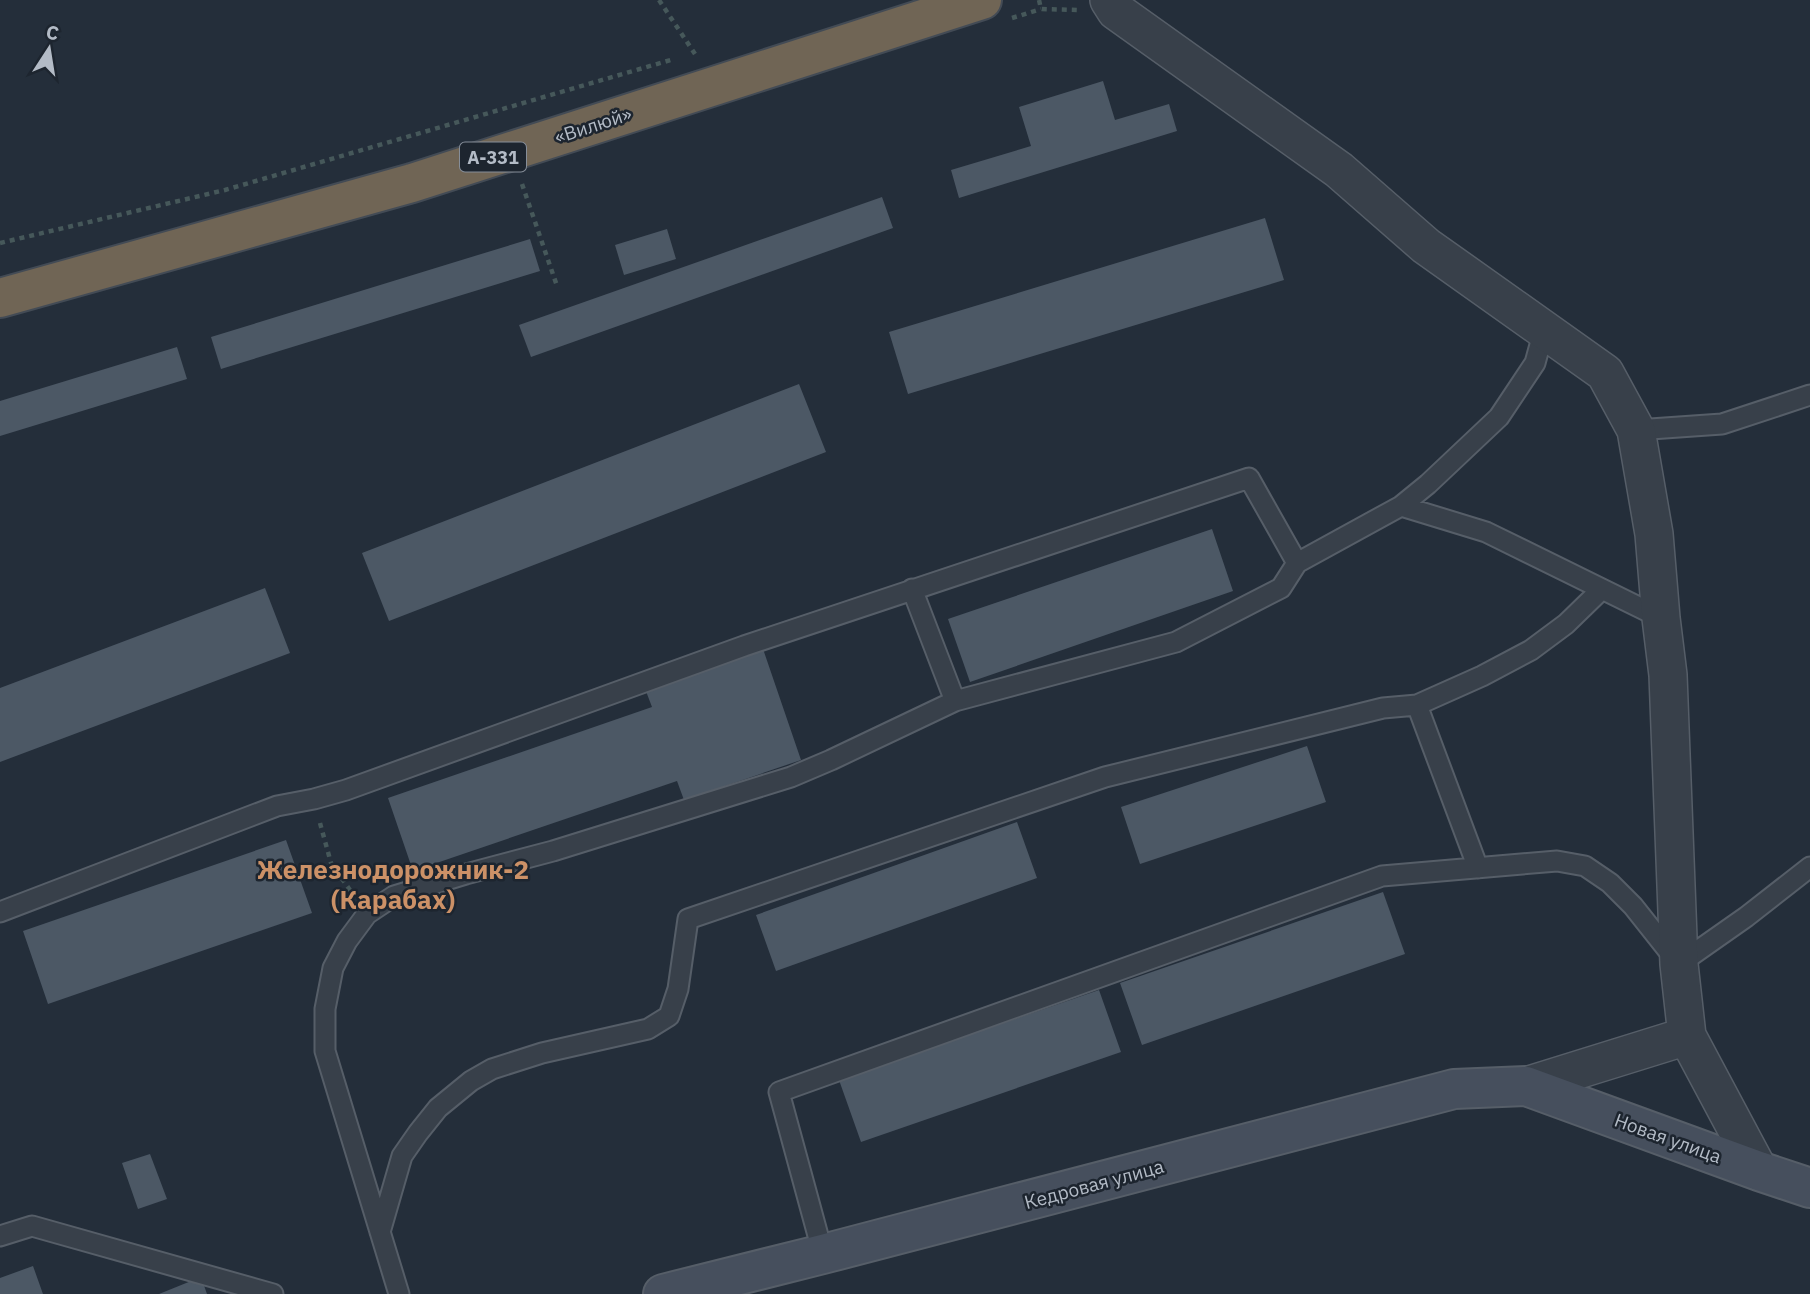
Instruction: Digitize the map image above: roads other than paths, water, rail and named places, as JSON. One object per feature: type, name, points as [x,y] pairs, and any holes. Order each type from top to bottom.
[{"type":"highway","name":"«Вилюй»","points":[[0,298],[412,183],[992,11]]},
{"type":"street","points":[[1110,0],[1116,11],[1339,170],[1426,246],[1605,373],[1636,430],[1654,534],[1668,675],[1679,964],[1686,1036],[1759,1171]]},
{"type":"street","points":[[1526,1086],[1686,1036]]},
{"type":"street","name":"Кедровая улица","points":[[663,1294],[1454,1090],[1526,1086]]},
{"type":"street","name":"Новая улица","points":[[1526,1086],[1810,1188]]},
{"type":"lane","points":[[399,1294],[325,1051],[325,1009],[333,968],[347,941],[367,914],[394,896],[553,852],[791,777],[955,701],[1176,642],[1281,588],[1297,563],[1401,506],[1427,484],[1499,417],[1535,363],[1544,330]]},
{"type":"lane","points":[[1636,430],[1721,424],[1810,395]]},
{"type":"lane","points":[[0,912],[277,806],[346,790],[744,646],[1249,478],[1297,563]]},
{"type":"lane","points":[[1401,506],[1486,532],[1661,618]]},
{"type":"lane","points":[[912,589],[955,701]]},
{"type":"lane","points":[[380,1232],[402,1156],[438,1108],[471,1081],[492,1069],[542,1052],[648,1029],[669,1016],[678,989],[688,919],[1105,777],[1383,708],[1417,705],[1482,676],[1531,650],[1566,624],[1602,589]]},
{"type":"lane","points":[[1417,705],[1478,868]]},
{"type":"lane","points":[[823,1254],[779,1091],[1382,876],[1557,862],[1585,866],[1610,883],[1633,906],[1679,964],[1810,867]]},
{"type":"lane","points":[[0,1236],[32,1226],[273,1294]]},
{"type":"district","name":"Железнодорожник-2 (Карабах)","points":[[393,884]]}]
